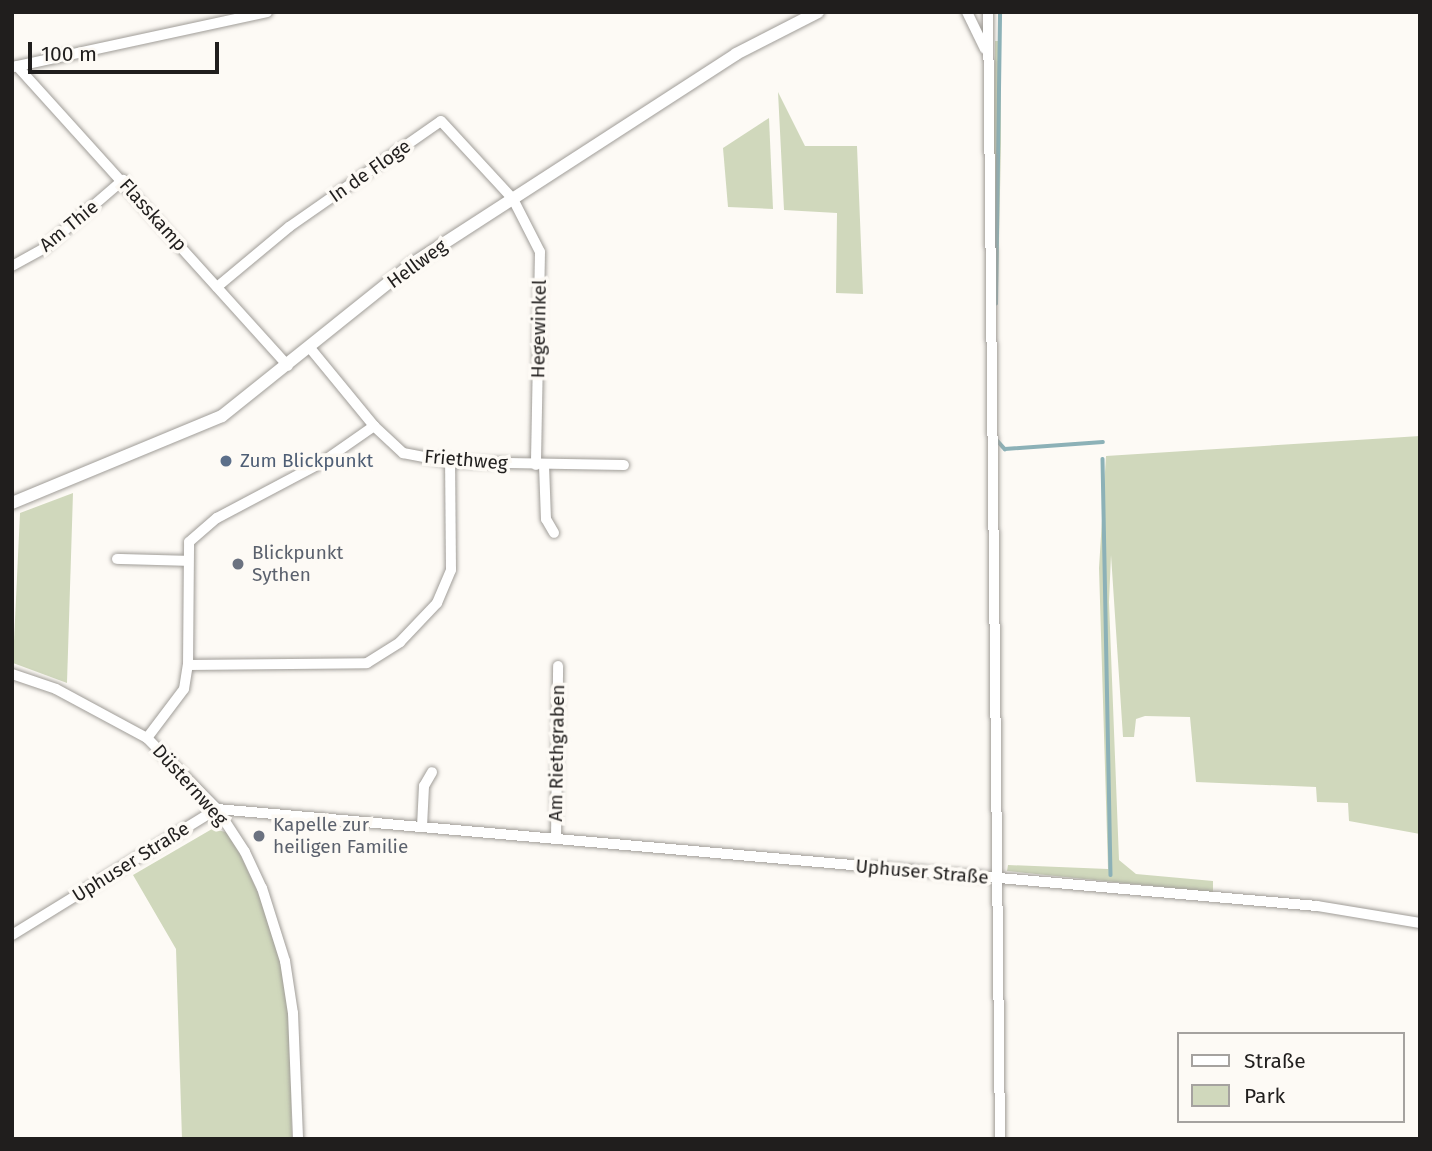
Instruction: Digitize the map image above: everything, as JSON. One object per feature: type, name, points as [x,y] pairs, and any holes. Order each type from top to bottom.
[{"type":"street","points":[[15,66],[267,12]]},
{"type":"street","name":"Hellweg","points":[[12,503],[222,416],[288,366],[412,264],[736,54],[818,12]]},
{"type":"street","points":[[967,12],[986,51]]},
{"type":"street","points":[[988,12],[986,51],[1000,1139]]},
{"type":"street","name":"Flasskamp","points":[[15,66],[123,180],[288,366]]},
{"type":"street","name":"In de Floge","points":[[217,287],[289,227],[441,121],[513,199]]},
{"type":"street","name":"Am Thie","points":[[12,266],[43,249],[123,180]]},
{"type":"street","name":"Hegewinkel","points":[[513,199],[540,252],[540,465]]},
{"type":"street","name":"Friethweg","points":[[310,348],[373,426],[403,453],[450,462],[624,465]]},
{"type":"street","points":[[148,738],[184,689],[188,665],[189,542],[218,517],[321,463],[373,426]]},
{"type":"street","points":[[188,665],[367,663],[400,642],[437,603],[451,570],[450,462]]},
{"type":"street","points":[[540,465],[546,519],[554,533]]},
{"type":"street","points":[[117,559],[188,561]]},
{"type":"street","name":"Am Riethgraben","points":[[556,839],[558,666]]},
{"type":"street","name":"Düsternweg","points":[[12,674],[66,694],[148,738],[217,809],[262,888],[285,961],[294,1025],[298,1139]]},
{"type":"street","points":[[422,827],[424,786],[432,772]]},
{"type":"street","name":"Uphuser Straße","points":[[12,935],[217,809],[1317,906],[1420,923]]},
{"type":"green space","points":[[995,41],[1001,41],[1001,143],[998,287],[992,288]]},
{"type":"green space","points":[[778,92],[805,146],[857,146],[863,294],[836,293],[837,213],[784,210]]},
{"type":"green space","points":[[769,118],[773,209],[728,207],[723,148]]},
{"type":"green space","points":[[1420,436],[1420,834],[1349,821],[1348,803],[1317,802],[1316,787],[1196,782],[1190,717],[1145,716],[1136,719],[1134,737],[1123,737],[1111,555],[1109,602],[1119,860],[1136,874],[1213,881],[1213,892],[1007,871],[1008,865],[1108,869],[1099,568],[1106,456]]},
{"type":"green space","points":[[73,493],[67,683],[13,663],[20,513]]},
{"type":"green space","points":[[212,829],[226,832],[240,854],[265,908],[282,963],[289,1018],[292,1139],[182,1139],[176,949],[133,875]]},
{"type":"waterway","points":[[996,304],[1000,12]]},
{"type":"waterway","points":[[995,438],[1005,449],[1103,442]]},
{"type":"waterway","points":[[1103,459],[1111,875]]},
{"type":"place","name":"Zum Blickpunkt","points":[[226,461]]},
{"type":"place","name":"Blickpunkt Sythen","points":[[238,564]]},
{"type":"place","name":"Kapelle zur heiligen Familie","points":[[259,836]]}]
